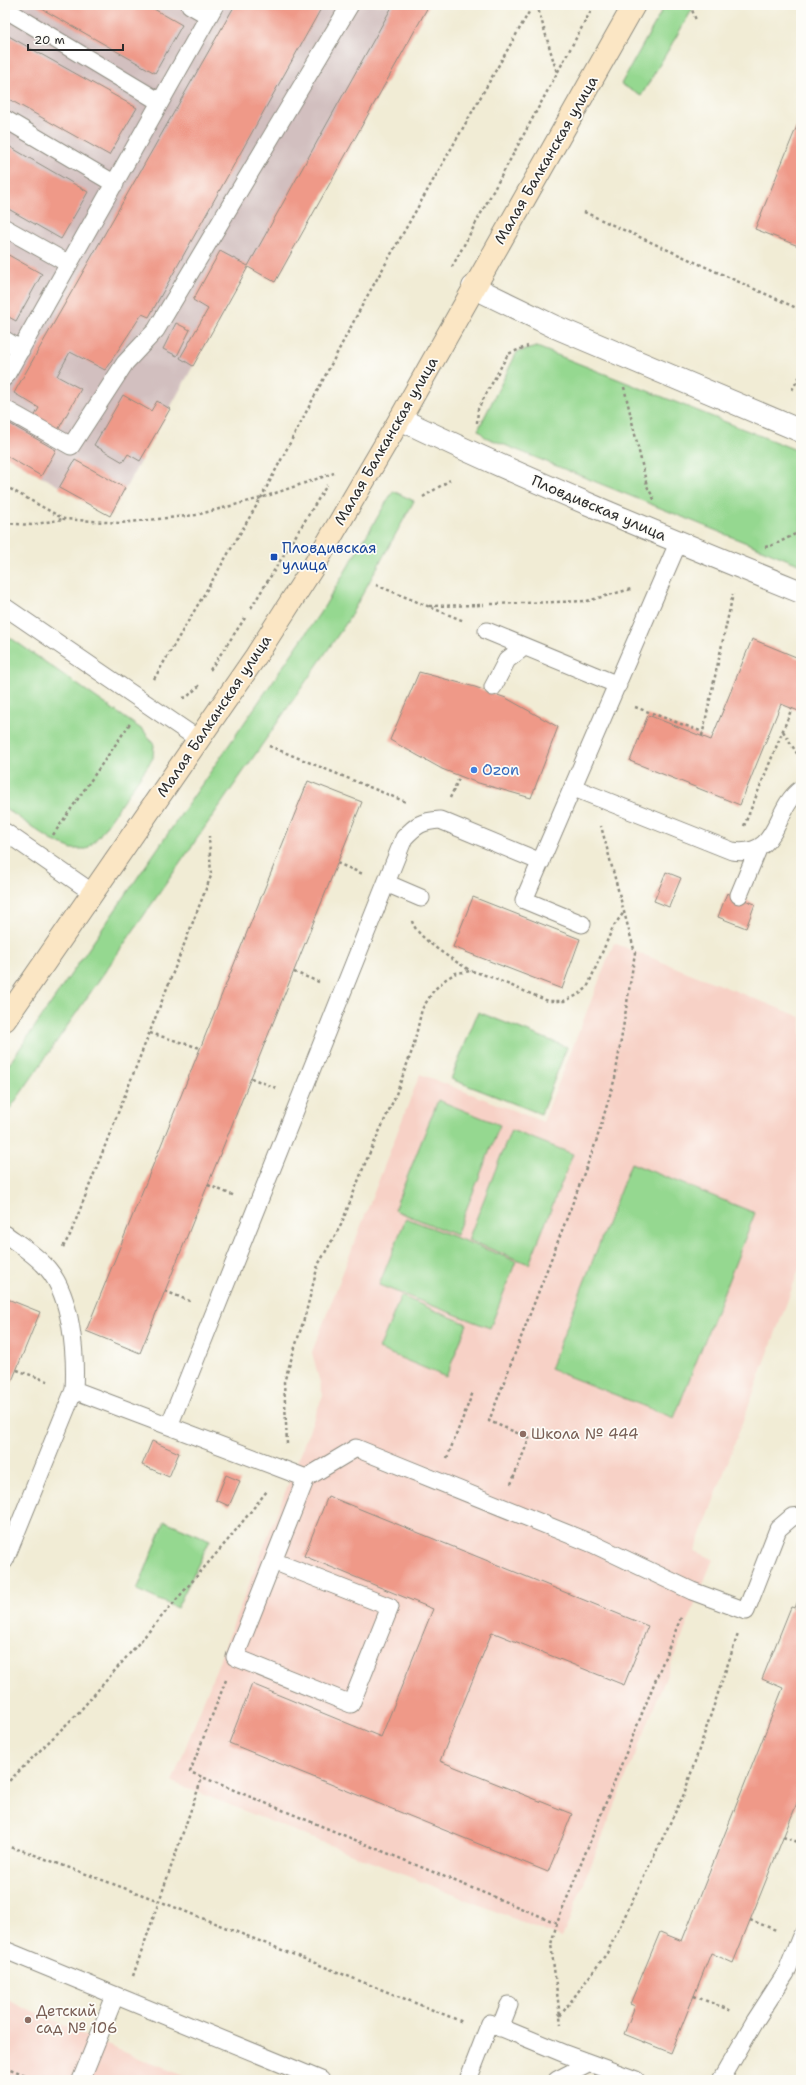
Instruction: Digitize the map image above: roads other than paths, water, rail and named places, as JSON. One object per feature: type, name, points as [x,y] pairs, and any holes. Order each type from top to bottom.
[{"type":"street","name":"Малая Балканская улица","points":[[5,1020],[256,656],[310,571],[400,419],[473,287],[634,5]]},
{"type":"street","points":[[473,287],[616,353],[801,431]]},
{"type":"street","name":"Пловдивская улица","points":[[400,419],[465,450],[678,542],[801,592]]},
{"type":"lane","points":[[5,377],[212,10],[190,5]]},
{"type":"lane","points":[[5,409],[72,446],[125,363],[156,330],[350,5]]},
{"type":"lane","points":[[5,9],[160,102]]},
{"type":"lane","points":[[5,119],[115,184]]},
{"type":"lane","points":[[5,228],[69,264]]},
{"type":"lane","points":[[5,340],[21,350]]},
{"type":"lane","points":[[582,924],[524,900],[574,788],[678,542]]},
{"type":"lane","points":[[5,607],[198,739]]},
{"type":"lane","points":[[487,631],[524,647],[615,692]]},
{"type":"lane","points":[[493,687],[507,660],[524,647]]},
{"type":"lane","points":[[574,788],[732,852],[750,851],[775,831],[787,806],[795,794],[801,789]]},
{"type":"lane","points":[[169,1426],[394,886],[404,838],[413,828],[425,821],[440,820],[541,862]]},
{"type":"lane","points":[[5,832],[93,893]]},
{"type":"lane","points":[[739,895],[750,851]]},
{"type":"lane","points":[[394,886],[421,898]]},
{"type":"lane","points":[[5,1234],[30,1251],[48,1269],[59,1286],[67,1313],[73,1347],[74,1390],[5,1560]]},
{"type":"lane","points":[[74,1390],[306,1478]]},
{"type":"lane","points":[[273,1561],[390,1607],[351,1704],[235,1657],[273,1561],[306,1478],[356,1448],[593,1544],[692,1591],[746,1611],[778,1530],[792,1517],[801,1516]]},
{"type":"lane","points":[[721,2080],[755,2020],[786,1972],[801,1936]]},
{"type":"lane","points":[[5,1950],[321,2080]]},
{"type":"lane","points":[[81,2080],[120,1998]]},
{"type":"lane","points":[[468,2080],[509,2005]]},
{"type":"lane","points":[[494,2030],[566,2054],[636,2080]]},
{"type":"lane","points":[[557,2080],[590,2063]]},
{"type":"place","name":"Пловдивская улица","points":[[274,557]]},
{"type":"place","name":"Ozon","points":[[474,770]]},
{"type":"place","name":"Школа № 444","points":[[523,1434]]},
{"type":"place","name":"Детский сад № 106","points":[[28,2020]]}]
